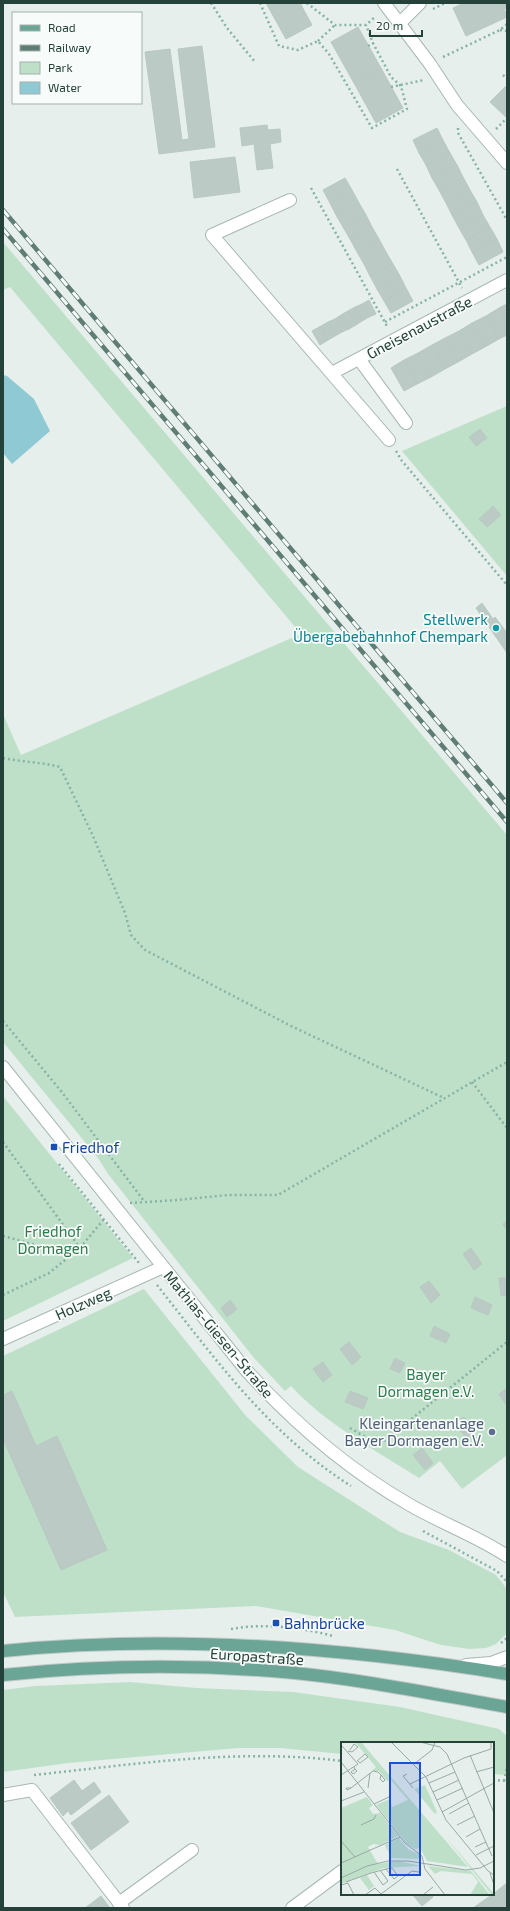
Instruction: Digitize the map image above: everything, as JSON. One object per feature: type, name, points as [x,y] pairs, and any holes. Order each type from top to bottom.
[{"type":"main road","name":"Europastraße","points":[[3,1651],[127,1644],[268,1646],[412,1659],[507,1674]]},
{"type":"main road","name":"Europastraße","points":[[3,1675],[130,1668],[241,1669],[297,1673],[507,1707]]},
{"type":"street","points":[[400,23],[420,3]]},
{"type":"street","points":[[386,5],[433,68],[457,105],[507,163]]},
{"type":"street","points":[[290,200],[212,235],[389,440]]},
{"type":"street","name":"Gneisenaustraße","points":[[332,373],[507,280]]},
{"type":"street","points":[[359,359],[406,423]]},
{"type":"street","name":"Mathias-Giesen-Straße","points":[[3,1067],[246,1370],[311,1436],[384,1490],[507,1556]]},
{"type":"street","name":"Holzweg","points":[[3,1339],[164,1267]]},
{"type":"street","points":[[459,1666],[491,1663],[507,1657]]},
{"type":"street","points":[[3,1795],[32,1790],[121,1906],[192,1850]]},
{"type":"street","points":[[292,1908],[341,1872]]},
{"type":"path","points":[[211,3],[228,28],[255,62]]},
{"type":"path","points":[[260,3],[279,46],[298,50],[318,41],[335,24]]},
{"type":"path","points":[[308,3],[335,24],[366,24],[386,5]]},
{"type":"path","points":[[318,41],[329,54],[372,128],[407,108],[401,86],[391,77],[373,43],[366,24]]},
{"type":"path","points":[[391,87],[421,82],[433,68],[500,30],[507,24]]},
{"type":"path","points":[[500,30],[507,31]]},
{"type":"path","points":[[368,46],[373,43]]},
{"type":"path","points":[[503,76],[507,79]]},
{"type":"path","points":[[457,105],[458,133],[507,220]]},
{"type":"path","points":[[397,169],[468,300]]},
{"type":"path","points":[[311,188],[395,340]]},
{"type":"path","points":[[384,322],[507,257]]},
{"type":"path","points":[[389,440],[402,461],[507,585]]},
{"type":"path","points":[[3,758],[21,762],[44,762],[60,767],[125,913],[131,935],[145,950],[291,1026],[444,1098]]},
{"type":"path","points":[[3,1021],[61,1091],[144,1201]]},
{"type":"path","points":[[117,1209],[128,1203],[144,1201],[178,1200],[228,1195],[278,1195],[507,1062]]},
{"type":"path","points":[[472,1082],[507,1128]]},
{"type":"path","points":[[3,1142],[80,1248]]},
{"type":"path","points":[[3,1295],[50,1273],[80,1248],[104,1219],[148,1274]]},
{"type":"path","points":[[3,1236],[72,1255]]},
{"type":"path","points":[[350,1428],[379,1444],[507,1342]]},
{"type":"path","points":[[32,1775],[189,1758],[234,1755],[306,1756],[341,1761]]},
{"type":"path","points":[[494,1780],[506,1781],[507,1767]]},
{"type":"green space","name":"Bayer Dormagen e.V.","points":[[3,242],[507,835],[507,1462],[506,1456],[462,1489],[440,1461],[419,1478],[336,1425],[305,1400],[291,1386],[285,1391],[254,1358],[108,1174],[98,1158],[3,1042],[3,714],[21,755],[301,634],[10,287],[3,290]]},
{"type":"green space","points":[[507,406],[507,576],[402,451]]},
{"type":"green space","name":"Friedhof Dormagen","points":[[3,1096],[133,1258],[3,1321]]},
{"type":"green space","points":[[144,1289],[246,1416],[298,1467],[400,1532],[449,1550],[496,1575],[507,1589],[507,1633],[496,1644],[486,1648],[469,1649],[441,1645],[395,1630],[256,1606],[15,1617],[3,1592],[3,1356]]},
{"type":"green space","points":[[130,1682],[196,1688],[293,1692],[400,1707],[499,1729],[507,1736],[507,1775],[494,1774],[494,1742],[341,1742],[341,1754],[280,1748],[238,1748],[68,1763],[3,1772],[3,1690],[35,1686]]},
{"type":"water","points":[[3,375],[7,376],[34,399],[50,431],[12,464],[3,453]]},
{"type":"building","points":[[266,3],[300,3],[312,25],[286,39]]},
{"type":"building","points":[[464,3],[502,3],[507,17],[466,36],[453,8]]},
{"type":"building","points":[[502,3],[507,3],[507,8],[505,9]]},
{"type":"building","points":[[358,27],[381,68],[354,83],[331,42]]},
{"type":"building","points":[[202,46],[215,147],[159,154],[145,52],[170,49],[182,140],[189,139],[178,49]]},
{"type":"building","points":[[381,68],[403,108],[376,123],[354,83]]},
{"type":"building","points":[[507,85],[507,118],[490,102]]},
{"type":"building","points":[[267,125],[268,130],[280,129],[281,142],[270,144],[273,168],[257,170],[254,144],[242,146],[240,128]]},
{"type":"building","points":[[437,128],[443,140],[419,153],[413,140]]},
{"type":"building","points":[[443,140],[450,153],[426,165],[419,153]]},
{"type":"building","points":[[450,153],[457,165],[432,178],[426,165]]},
{"type":"building","points":[[235,157],[240,192],[194,198],[190,162]]},
{"type":"building","points":[[457,165],[463,177],[439,190],[432,178]]},
{"type":"building","points":[[463,177],[470,190],[446,203],[439,190]]},
{"type":"building","points":[[345,178],[352,190],[330,203],[323,190]]},
{"type":"building","points":[[352,190],[359,203],[336,215],[330,203]]},
{"type":"building","points":[[470,190],[477,202],[452,215],[446,203]]},
{"type":"building","points":[[477,202],[483,215],[459,228],[452,215]]},
{"type":"building","points":[[359,203],[366,215],[343,227],[336,215]]},
{"type":"building","points":[[366,215],[372,227],[350,239],[343,227]]},
{"type":"building","points":[[483,215],[490,227],[466,240],[459,228]]},
{"type":"building","points":[[372,227],[379,239],[357,252],[350,239]]},
{"type":"building","points":[[490,227],[497,239],[472,252],[466,240]]},
{"type":"building","points":[[379,239],[386,252],[364,264],[357,252]]},
{"type":"building","points":[[497,239],[503,252],[479,265],[472,252]]},
{"type":"building","points":[[386,252],[393,264],[370,276],[364,264]]},
{"type":"building","points":[[393,264],[400,276],[377,289],[370,276]]},
{"type":"building","points":[[400,276],[406,288],[384,301],[377,289]]},
{"type":"building","points":[[406,288],[413,301],[391,313],[384,301]]},
{"type":"building","points":[[369,300],[376,314],[369,317],[362,304]]},
{"type":"building","points":[[362,304],[369,317],[362,321],[355,307]]},
{"type":"building","points":[[507,304],[507,322],[499,308]]},
{"type":"building","points":[[355,307],[362,321],[356,325],[348,311]]},
{"type":"building","points":[[499,308],[507,322],[507,335],[499,339],[486,316]]},
{"type":"building","points":[[348,311],[356,325],[349,329],[341,315]]},
{"type":"building","points":[[341,315],[349,329],[342,332],[335,319]]},
{"type":"building","points":[[486,316],[499,339],[485,347],[472,323]]},
{"type":"building","points":[[335,319],[342,332],[335,336],[328,322]]},
{"type":"building","points":[[328,322],[335,336],[328,340],[321,326]]},
{"type":"building","points":[[472,323],[485,347],[472,354],[459,331]]},
{"type":"building","points":[[321,326],[328,340],[320,345],[312,331]]},
{"type":"building","points":[[459,331],[472,354],[458,362],[445,338]]},
{"type":"building","points":[[445,338],[458,362],[445,369],[432,345]]},
{"type":"building","points":[[432,345],[445,369],[431,377],[418,353]]},
{"type":"building","points":[[418,353],[431,377],[417,384],[404,360]]},
{"type":"building","points":[[404,360],[417,384],[404,391],[391,368]]},
{"type":"building","points":[[480,429],[487,438],[476,446],[469,437]]},
{"type":"building","points":[[493,506],[501,515],[487,527],[479,519]]},
{"type":"building","name":"Stellwerk Übergabebahnhof Chempark","points":[[482,603],[493,619],[495,617],[507,633],[507,653],[476,608]]},
{"type":"building","points":[[507,1221],[507,1230],[503,1224]]},
{"type":"building","points":[[471,1248],[482,1264],[474,1270],[463,1254]]},
{"type":"building","points":[[499,1278],[507,1278],[507,1295],[501,1296]]},
{"type":"building","points":[[429,1281],[440,1295],[431,1303],[420,1287]]},
{"type":"building","points":[[475,1297],[492,1305],[488,1315],[471,1308]]},
{"type":"building","points":[[230,1300],[237,1309],[227,1317],[221,1308]]},
{"type":"building","points":[[434,1326],[450,1334],[446,1343],[430,1336]]},
{"type":"building","points":[[349,1342],[361,1357],[352,1365],[340,1349]]},
{"type":"building","points":[[395,1358],[405,1363],[400,1373],[390,1369]]},
{"type":"building","points":[[323,1362],[332,1375],[323,1382],[313,1369]]},
{"type":"building","points":[[507,1388],[507,1406],[499,1394]]},
{"type":"building","points":[[12,1391],[36,1446],[57,1436],[107,1550],[61,1570],[3,1439],[3,1395]]},
{"type":"building","points":[[350,1391],[368,1398],[363,1409],[345,1402]]},
{"type":"building","points":[[464,1417],[475,1431],[466,1438],[455,1423]]},
{"type":"building","points":[[422,1448],[433,1463],[425,1470],[413,1455]]},
{"type":"building","points":[[74,1780],[82,1791],[94,1782],[101,1792],[71,1815],[68,1811],[63,1816],[50,1798]]},
{"type":"building","points":[[109,1795],[129,1822],[91,1850],[71,1823]]},
{"type":"building","points":[[507,1883],[507,1908],[473,1908],[492,1895],[494,1895],[494,1893]]},
{"type":"building","points":[[413,1895],[432,1895],[433,1897],[422,1906]]},
{"type":"building","points":[[101,1896],[110,1908],[85,1908]]},
{"type":"railway","points":[[3,210],[507,803]]},
{"type":"railway","points":[[3,229],[507,822]]},
{"type":"place","name":"Stellwerk Übergabebahnhof Chempark","points":[[496,628]]},
{"type":"place","name":"Friedhof","points":[[54,1147]]},
{"type":"place","name":"Kleingartenanlage Bayer Dormagen e.V.","points":[[492,1432]]},
{"type":"place","name":"Bahnbrücke","points":[[276,1623]]}]
